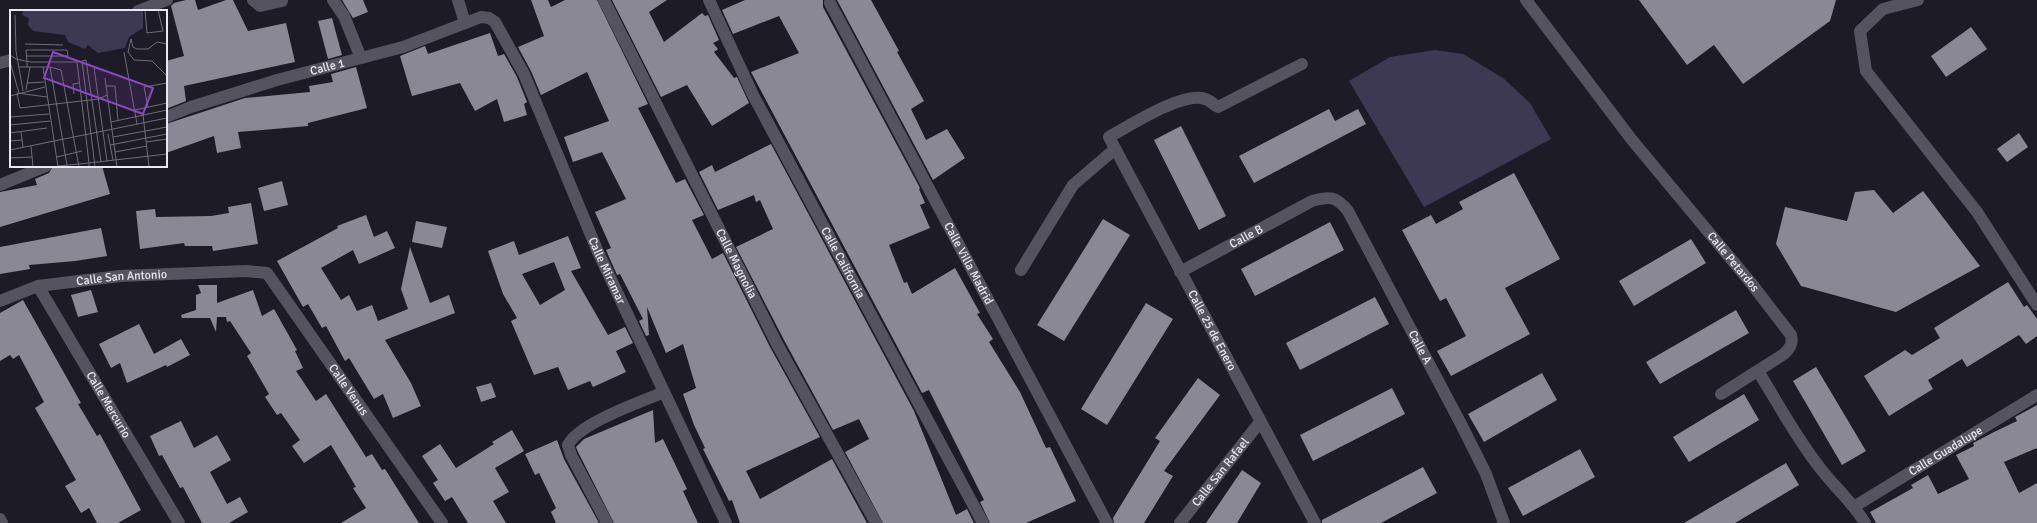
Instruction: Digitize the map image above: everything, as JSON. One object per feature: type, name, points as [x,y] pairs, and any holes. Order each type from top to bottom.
[{"type":"street","points":[[141,10],[167,0]]},
{"type":"street","points":[[253,0],[260,6],[282,1]]},
{"type":"street","points":[[333,0],[344,16],[353,34],[361,58]]},
{"type":"street","points":[[458,0],[464,23]]},
{"type":"street","name":"Calle Magnolia","points":[[604,0],[777,344],[876,523]]},
{"type":"street","name":"Calle California","points":[[709,0],[753,95],[983,523]]},
{"type":"street","name":"Calle Petardos","points":[[1526,0],[1632,140],[1752,283],[1791,335],[1790,348],[1784,354],[1721,394]]},
{"type":"street","points":[[1918,0],[1883,9],[1860,31],[1866,71],[1977,212],[2037,305]]},
{"type":"street","name":"Calle Villa Madrid","points":[[830,3],[1106,523]]},
{"type":"street","name":"Calle 1","points":[[167,117],[191,107],[277,80],[403,47],[464,23],[481,18],[489,18]]},
{"type":"street","name":"Calle Miramar","points":[[489,18],[498,27],[524,74],[598,252],[726,523]]},
{"type":"street","points":[[0,64],[10,60]]},
{"type":"street","name":"Calle 25 de Enero","points":[[1302,64],[1218,107],[1205,98],[1192,97],[1179,100],[1109,137],[1315,523]]},
{"type":"street","points":[[1021,270],[1074,185],[1115,149]]},
{"type":"street","points":[[0,185],[44,167]]},
{"type":"street","name":"Calle A","points":[[1312,202],[1327,197],[1340,202],[1348,211],[1461,424],[1486,474],[1504,523]]},
{"type":"street","name":"Calle B","points":[[1180,272],[1312,202]]},
{"type":"street","name":"Calle San Antonio","points":[[0,301],[38,286],[120,276],[246,271]]},
{"type":"street","name":"Calle Venus","points":[[246,271],[267,273],[442,523]]},
{"type":"street","name":"Calle Mercurio","points":[[38,286],[179,523]]},
{"type":"street","points":[[1758,371],[1812,458],[1830,481],[1855,506],[1865,523]]},
{"type":"street","points":[[606,523],[571,455],[568,445],[574,436],[592,425],[664,392]]},
{"type":"street","name":"Calle Guadalupe","points":[[1855,506],[2037,395]]},
{"type":"street","name":"Calle San Rafael","points":[[1180,523],[1260,422]]},
{"type":"street","points":[[0,519],[2,523]]},
{"type":"shaded area","points":[[1435,50],[1463,54],[1503,78],[1530,103],[1551,139],[1424,207],[1349,81],[1390,57]]},
{"type":"building","points":[[186,0],[195,0],[198,10],[226,0],[233,0],[248,31],[286,23],[295,62],[184,86],[186,101],[167,109],[167,61],[184,56],[171,6],[174,3]]},
{"type":"building","points":[[342,0],[363,0],[368,12],[353,18]]},
{"type":"building","points":[[531,0],[548,0],[551,7],[565,0],[597,0],[648,104],[638,108],[676,183],[685,179],[704,215],[692,220],[712,259],[723,253],[770,347],[820,437],[746,471],[760,499],[832,459],[867,523],[740,523],[732,500],[729,501],[703,449],[705,448],[694,425],[683,394],[696,388],[683,344],[666,353],[647,307],[649,335],[646,336],[639,321],[643,319],[620,274],[617,275],[606,250],[611,248],[595,212],[626,199],[602,152],[573,162],[564,137],[609,121],[587,72],[541,95],[531,71],[518,47],[544,36]]},
{"type":"building","points":[[612,0],[667,0],[649,12],[664,42],[702,13],[705,16],[708,15],[719,40],[713,43],[718,49],[714,52],[734,78],[737,77],[749,103],[712,126],[687,85],[661,97]]},
{"type":"building","points":[[745,0],[823,0],[823,7],[920,188],[919,189],[925,203],[920,205],[930,228],[889,245],[904,283],[907,282],[912,294],[955,268],[980,313],[977,314],[993,339],[989,342],[1020,392],[1046,448],[1050,447],[1076,501],[1026,523],[990,523],[980,502],[984,500],[929,390],[922,393],[751,72],[799,53],[779,16],[733,34],[722,10]]},
{"type":"building","points":[[837,0],[871,0],[924,101],[911,109],[926,140],[947,129],[965,158],[933,180]]},
{"type":"building","points":[[1639,0],[1836,0],[1830,21],[1743,84],[1714,45],[1687,65]]},
{"type":"building","points":[[332,18],[342,55],[328,59],[318,21]]},
{"type":"building","points":[[1971,27],[1987,49],[1946,77],[1931,56]]},
{"type":"building","points":[[490,33],[498,56],[504,54],[517,77],[527,102],[524,104],[527,115],[504,122],[497,99],[475,111],[460,83],[412,96],[400,56],[425,46],[428,54]]},
{"type":"building","points":[[356,67],[367,108],[308,123],[308,126],[238,132],[241,148],[217,153],[214,136],[167,153],[167,124],[245,98],[310,92],[309,86],[333,82],[331,74]]},
{"type":"building","points":[[1329,109],[1335,121],[1358,109],[1366,124],[1254,183],[1239,156]]},
{"type":"building","points":[[1181,126],[1226,216],[1199,230],[1154,140]]},
{"type":"building","points":[[2019,133],[2028,147],[2007,162],[1997,149]]},
{"type":"building","points":[[771,144],[914,411],[956,515],[967,509],[974,523],[883,523],[845,452],[869,439],[859,419],[833,430],[784,340],[736,247],[773,229],[760,200],[756,202],[754,195],[718,210],[699,172],[712,165],[715,172]]},
{"type":"building","points":[[52,167],[102,167],[110,194],[0,227],[0,192],[37,185],[35,179],[49,173]]},
{"type":"building","points":[[1514,173],[1560,259],[1505,288],[1530,334],[1451,376],[1437,351],[1466,336],[1446,298],[1440,301],[1402,230],[1431,215],[1436,224],[1463,209],[1459,202]]},
{"type":"building","points":[[282,181],[288,205],[264,211],[258,188]]},
{"type":"building","points":[[1874,190],[1893,213],[1923,191],[1980,266],[1896,312],[1801,286],[1776,244],[1785,207],[1847,221],[1855,192]]},
{"type":"building","points":[[251,203],[258,244],[213,251],[212,246],[185,246],[184,243],[140,249],[136,211],[155,209],[156,217],[211,216],[229,213],[228,207]]},
{"type":"building","points":[[366,215],[374,237],[387,231],[395,248],[359,264],[353,250],[321,268],[341,300],[349,295],[357,311],[372,305],[378,321],[408,309],[401,289],[410,247],[430,303],[449,295],[455,313],[385,340],[411,383],[421,406],[393,418],[383,394],[374,399],[349,358],[345,361],[326,326],[322,328],[308,304],[303,307],[277,261],[338,228],[337,226]]},
{"type":"building","points":[[1103,219],[1130,235],[1064,341],[1037,325]]},
{"type":"building","points":[[416,221],[447,227],[442,248],[412,242]]},
{"type":"building","points":[[1330,222],[1344,250],[1255,296],[1241,269]]},
{"type":"building","points":[[101,228],[107,256],[75,261],[29,265],[30,269],[0,274],[0,247]]},
{"type":"building","points":[[568,236],[581,268],[571,271],[608,335],[625,327],[633,343],[616,351],[626,372],[593,387],[590,381],[568,390],[558,367],[534,375],[511,321],[517,318],[503,294],[488,251],[514,241],[519,255]],"holes":[[[554,262],[565,290],[540,305],[522,274]]]},
{"type":"building","points":[[1691,239],[1706,263],[1634,306],[1619,281]]},
{"type":"building","points":[[2008,282],[2024,307],[2027,305],[2037,319],[2037,336],[2026,344],[2019,335],[1967,367],[1962,359],[1928,380],[1933,389],[1889,416],[1864,376],[1905,350],[1912,355],[1940,338],[1934,328]]},
{"type":"building","points":[[198,285],[217,285],[217,303],[253,290],[262,316],[274,309],[297,350],[295,351],[303,368],[296,371],[316,401],[326,394],[366,457],[372,454],[382,470],[385,469],[419,523],[341,523],[366,508],[353,488],[356,487],[331,445],[304,463],[292,446],[300,440],[281,413],[277,415],[265,397],[269,394],[247,356],[251,353],[230,321],[227,322],[226,317],[217,317],[216,332],[210,318],[182,318],[181,315],[196,310],[196,295],[201,293]]},
{"type":"building","points":[[91,290],[98,312],[78,317],[71,295]]},
{"type":"building","points":[[1375,297],[1389,324],[1300,370],[1286,343]]},
{"type":"building","points":[[23,300],[81,403],[78,404],[97,436],[100,434],[141,510],[118,523],[97,523],[89,508],[81,513],[65,486],[76,480],[35,408],[44,402],[19,355],[13,359],[10,355],[0,361],[0,313]]},
{"type":"building","points":[[1146,303],[1173,319],[1107,425],[1081,409]]},
{"type":"building","points":[[1736,310],[1749,333],[1660,384],[1646,362]]},
{"type":"building","points":[[139,324],[154,354],[181,339],[190,355],[167,367],[166,365],[127,383],[120,363],[111,368],[99,344]]},
{"type":"building","points":[[1816,367],[1866,451],[1842,465],[1793,381]]},
{"type":"building","points":[[1542,373],[1557,400],[1484,442],[1468,414]]},
{"type":"building","points":[[1198,378],[1220,395],[1164,471],[1173,476],[1144,523],[1114,523],[1113,518],[1160,441],[1155,438]]},
{"type":"building","points":[[491,383],[496,397],[481,402],[476,387]]},
{"type":"building","points":[[1392,388],[1405,414],[1313,461],[1300,435]]},
{"type":"building","points":[[1744,394],[1759,420],[1689,462],[1673,437]]},
{"type":"building","points":[[2037,405],[2037,448],[2004,462],[2019,493],[2037,483],[2037,523],[1876,523],[1870,512],[1913,488],[1911,485],[1928,475],[1938,494],[1969,479],[1956,455],[1974,446],[1973,443],[2017,421],[2015,417]]},
{"type":"building","points":[[653,410],[655,443],[663,439],[687,489],[683,491],[698,523],[614,523],[576,447],[584,439]]},
{"type":"building","points":[[181,421],[194,448],[217,435],[231,460],[210,472],[227,504],[240,497],[248,512],[229,523],[202,523],[183,487],[180,488],[162,455],[159,456],[150,436]]},
{"type":"building","points":[[512,430],[524,451],[495,468],[509,492],[493,501],[506,523],[468,523],[452,497],[445,501],[433,483],[438,480],[422,456],[440,444],[456,468],[494,444],[492,442]]},
{"type":"building","points":[[557,440],[564,459],[599,523],[556,523],[551,512],[556,508],[539,473],[535,475],[525,454]]},
{"type":"building","points":[[1580,449],[1595,477],[1523,516],[1508,488]]},
{"type":"building","points":[[1786,463],[1799,485],[1735,523],[1684,523]]},
{"type":"building","points":[[1423,467],[1437,493],[1381,523],[1322,523],[1322,520]]},
{"type":"building","points":[[1242,470],[1261,483],[1237,523],[1206,523]]}]
